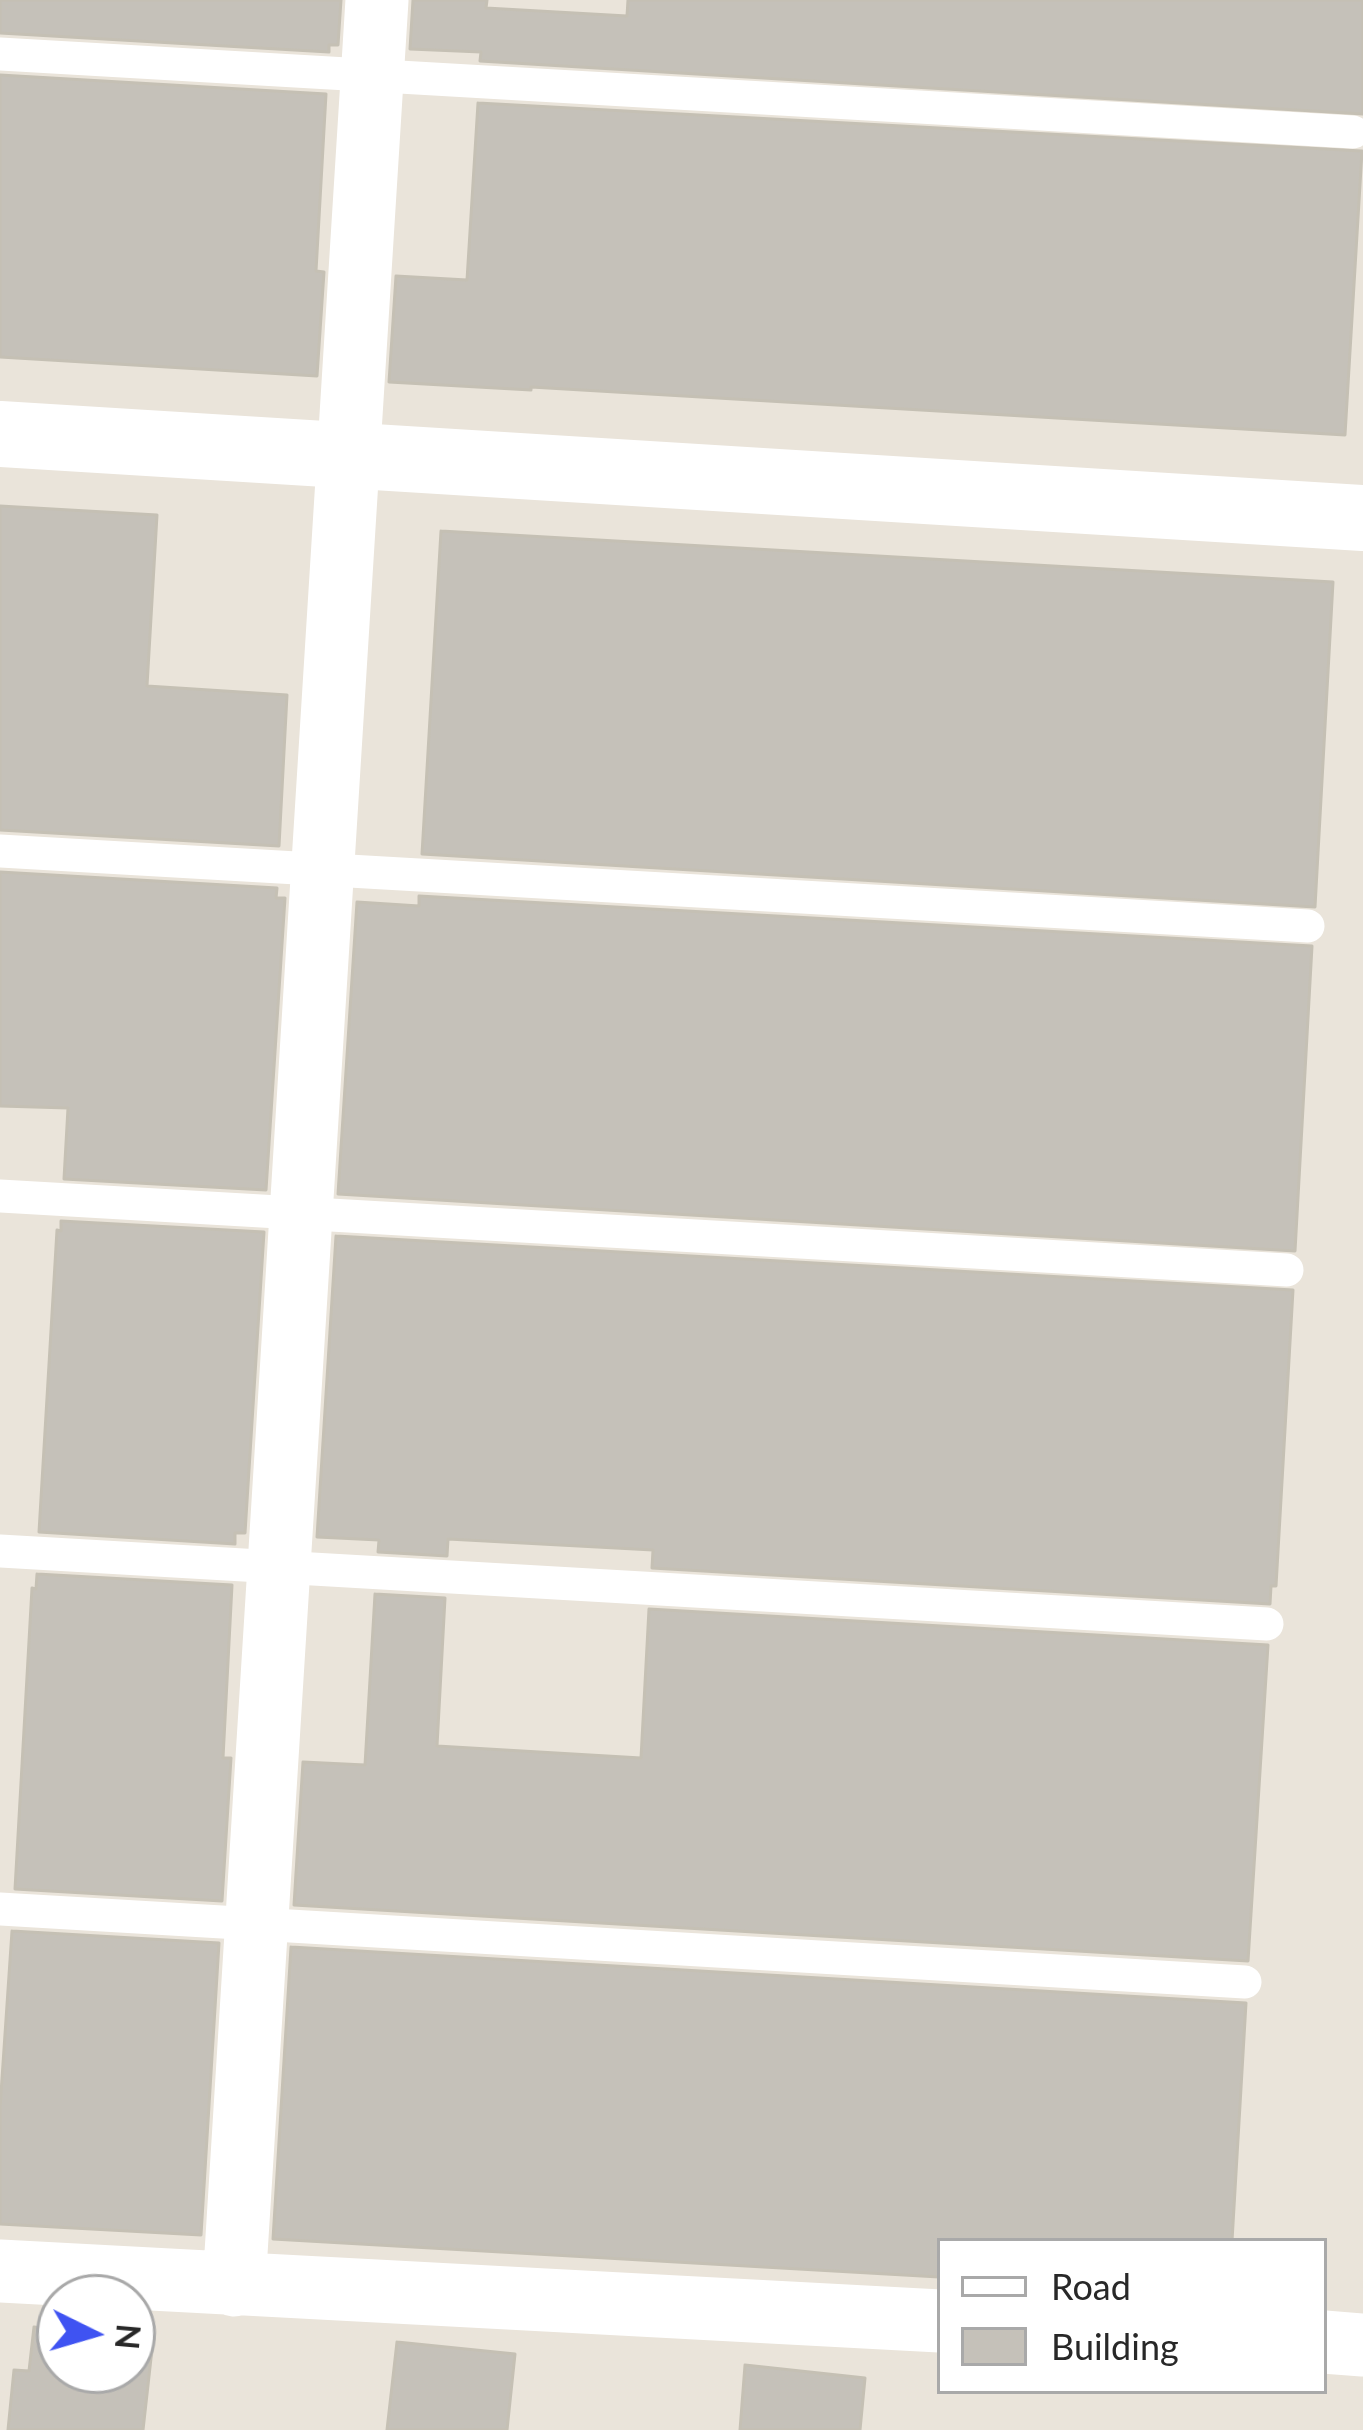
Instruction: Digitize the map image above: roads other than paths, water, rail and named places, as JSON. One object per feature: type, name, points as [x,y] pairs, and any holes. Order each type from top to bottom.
[{"type":"street","points":[[234,2285],[377,0]]},
{"type":"street","points":[[0,434],[1363,518]]},
{"type":"street","points":[[0,2271],[937,2320]]},
{"type":"street","points":[[1327,2342],[1363,2344]]},
{"type":"lane","points":[[0,54],[1353,132]]},
{"type":"lane","points":[[0,851],[1307,926]]},
{"type":"lane","points":[[0,1196],[1287,1270]]},
{"type":"lane","points":[[0,1551],[1267,1624]]},
{"type":"lane","points":[[0,1909],[1245,1982]]}]
